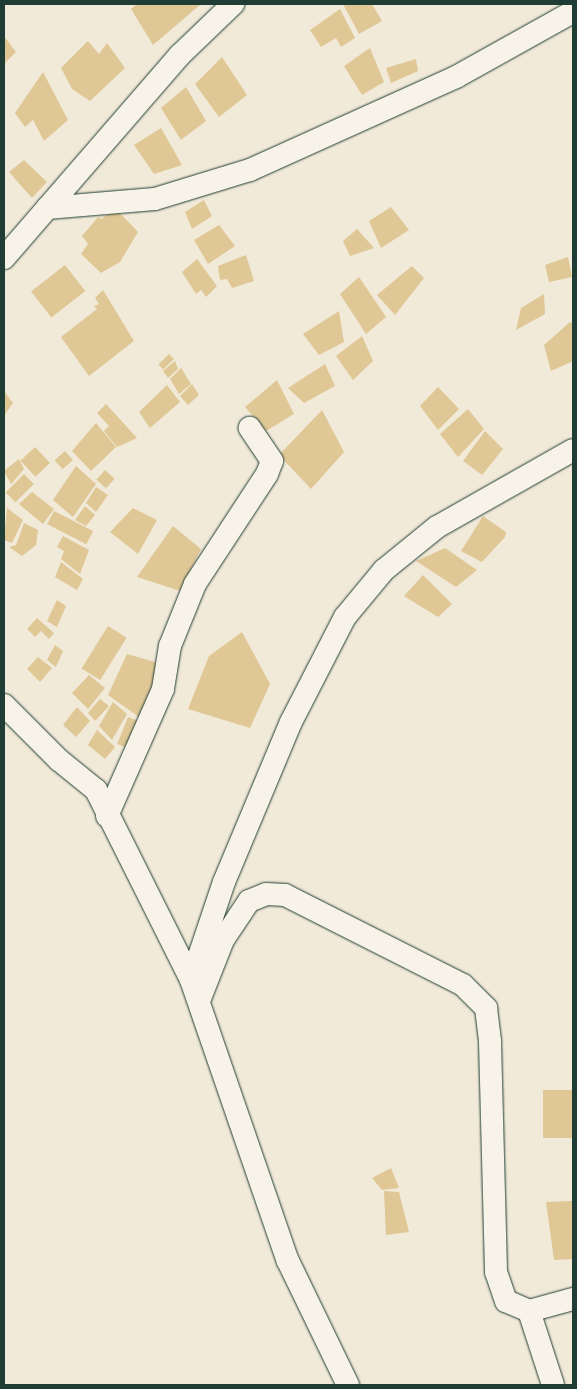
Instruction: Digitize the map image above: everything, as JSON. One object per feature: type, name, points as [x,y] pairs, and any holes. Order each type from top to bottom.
[{"type":"street","points":[[4,258],[180,55],[234,4]]},
{"type":"street","points":[[47,208],[155,198],[250,170],[456,77],[573,12]]},
{"type":"street","points":[[107,816],[164,689],[170,646],[195,584],[267,474],[272,461],[250,428]]},
{"type":"street","points":[[191,980],[224,882],[291,722],[344,617],[384,570],[437,527],[573,450]]},
{"type":"street","points":[[4,705],[59,760],[96,790],[107,816],[191,980],[288,1261],[348,1385]]},
{"type":"street","points":[[199,1001],[223,940],[249,901],[266,894],[285,894],[464,985],[486,1008],[490,1042],[496,1272],[506,1301],[529,1311],[573,1299]]},
{"type":"street","points":[[529,1311],[553,1385]]},
{"type":"building","points":[[137,4],[201,4],[153,45],[131,9]]},
{"type":"building","points":[[343,4],[372,4],[382,21],[359,34]]},
{"type":"building","points":[[340,9],[355,38],[341,47],[336,38],[321,47],[310,30]]},
{"type":"building","points":[[4,36],[16,52],[4,64]]},
{"type":"building","points":[[88,41],[99,54],[107,43],[125,68],[90,101],[72,89],[61,68]]},
{"type":"building","points":[[370,48],[384,82],[362,95],[344,66]]},
{"type":"building","points":[[222,57],[247,95],[219,117],[195,84]]},
{"type":"building","points":[[416,59],[418,71],[391,83],[386,68]]},
{"type":"building","points":[[43,72],[68,120],[44,141],[33,120],[25,127],[15,113]]},
{"type":"building","points":[[186,87],[206,121],[181,140],[161,108]]},
{"type":"building","points":[[161,128],[182,165],[154,174],[134,145]]},
{"type":"building","points":[[24,160],[47,182],[32,198],[9,172]]},
{"type":"building","points":[[204,200],[212,216],[192,229],[185,212]]},
{"type":"building","points":[[114,207],[138,232],[120,262],[101,273],[81,254],[88,244],[82,236],[98,217],[102,219]]},
{"type":"building","points":[[391,207],[409,230],[381,248],[369,221]]},
{"type":"building","points":[[219,225],[235,246],[208,264],[194,240]]},
{"type":"building","points":[[357,229],[374,248],[350,256],[343,241]]},
{"type":"building","points":[[246,255],[254,281],[232,288],[227,279],[220,280],[218,266]]},
{"type":"building","points":[[568,257],[572,277],[549,282],[545,265]]},
{"type":"building","points":[[197,259],[217,286],[206,297],[201,290],[196,294],[182,272]]},
{"type":"building","points":[[65,265],[85,291],[51,317],[31,291]]},
{"type":"building","points":[[412,266],[424,278],[395,315],[377,295]]},
{"type":"building","points":[[359,277],[386,317],[366,334],[340,294]]},
{"type":"building","points":[[103,290],[134,341],[89,376],[61,337],[97,309],[94,306],[99,304],[95,298]]},
{"type":"building","points":[[544,294],[545,314],[516,330],[521,308]]},
{"type":"building","points":[[339,311],[344,342],[319,355],[303,334]]},
{"type":"building","points":[[570,322],[573,324],[573,361],[551,371],[544,345]]},
{"type":"building","points":[[362,336],[373,361],[353,380],[336,356]]},
{"type":"building","points":[[169,354],[174,359],[163,370],[158,365]]},
{"type":"building","points":[[175,361],[178,369],[168,378],[163,371]]},
{"type":"building","points":[[325,364],[335,386],[304,403],[288,388]]},
{"type":"building","points":[[181,368],[191,384],[179,394],[170,379]]},
{"type":"building","points":[[277,380],[294,414],[266,431],[245,407]]},
{"type":"building","points":[[192,384],[199,395],[188,405],[180,396]]},
{"type":"building","points":[[167,385],[180,402],[150,428],[139,412]]},
{"type":"building","points":[[438,387],[459,409],[438,430],[420,406]]},
{"type":"building","points":[[4,391],[13,403],[4,416]]},
{"type":"building","points":[[106,404],[137,438],[117,447],[104,431],[109,426],[97,413]]},
{"type":"building","points":[[468,409],[484,429],[458,457],[440,434]]},
{"type":"building","points":[[322,410],[344,452],[311,489],[279,455]]},
{"type":"building","points":[[96,423],[116,447],[91,471],[72,451]]},
{"type":"building","points":[[485,431],[503,449],[482,475],[463,461]]},
{"type":"building","points":[[35,447],[50,463],[35,477],[20,461]]},
{"type":"building","points":[[65,451],[73,460],[63,469],[55,460]]},
{"type":"building","points":[[19,459],[24,469],[11,484],[4,471]]},
{"type":"building","points":[[76,466],[96,484],[73,517],[53,500]]},
{"type":"building","points":[[105,470],[115,479],[106,488],[96,480]]},
{"type":"building","points":[[24,474],[34,484],[16,502],[6,492]]},
{"type":"building","points":[[96,487],[108,495],[96,512],[86,503]]},
{"type":"building","points":[[32,492],[54,509],[43,524],[19,504]]},
{"type":"building","points":[[85,506],[95,515],[86,526],[75,520]]},
{"type":"building","points":[[7,508],[23,520],[12,543],[4,540]]},
{"type":"building","points":[[133,508],[157,520],[138,554],[110,532]]},
{"type":"building","points":[[54,511],[93,531],[86,544],[47,524]]},
{"type":"building","points":[[483,516],[506,532],[505,537],[482,562],[461,551]]},
{"type":"building","points":[[24,523],[38,530],[36,545],[22,556],[9,547],[16,545]]},
{"type":"building","points":[[173,526],[201,549],[180,591],[137,577]]},
{"type":"building","points":[[63,536],[89,550],[80,574],[61,559],[64,551],[57,547]]},
{"type":"building","points":[[445,548],[477,570],[456,587],[416,561]]},
{"type":"building","points":[[61,562],[83,579],[77,590],[55,577]]},
{"type":"building","points":[[423,575],[452,604],[438,617],[404,596]]},
{"type":"building","points":[[57,600],[66,606],[57,627],[47,621]]},
{"type":"building","points":[[37,618],[54,633],[49,639],[41,631],[35,637],[27,629]]},
{"type":"building","points":[[108,626],[127,638],[100,680],[82,668]]},
{"type":"building","points":[[242,632],[270,684],[250,728],[188,709],[209,656]]},
{"type":"building","points":[[55,645],[63,651],[56,667],[47,660]]},
{"type":"building","points":[[127,654],[162,664],[143,720],[108,695]]},
{"type":"building","points":[[38,657],[52,668],[40,682],[27,669]]},
{"type":"building","points":[[89,675],[105,688],[88,709],[72,693]]},
{"type":"building","points":[[100,699],[109,706],[95,721],[88,713]]},
{"type":"building","points":[[113,702],[127,714],[112,740],[99,726]]},
{"type":"building","points":[[77,707],[90,721],[76,737],[63,725]]},
{"type":"building","points":[[128,717],[138,721],[127,748],[117,744]]},
{"type":"building","points":[[97,730],[115,747],[105,759],[88,745]]},
{"type":"building","points":[[543,1090],[573,1090],[573,1138],[543,1138]]},
{"type":"building","points":[[391,1168],[399,1188],[382,1190],[372,1178]]},
{"type":"building","points":[[384,1191],[399,1192],[409,1232],[386,1235]]},
{"type":"building","points":[[573,1201],[573,1259],[554,1260],[546,1202]]}]
